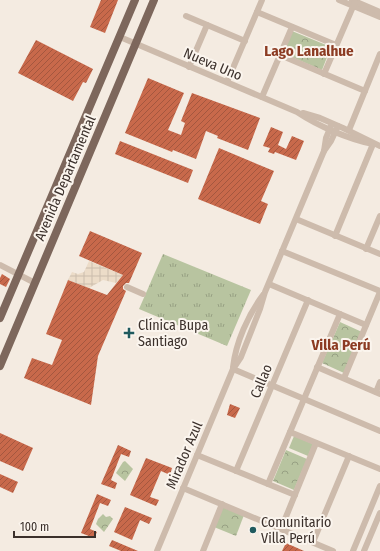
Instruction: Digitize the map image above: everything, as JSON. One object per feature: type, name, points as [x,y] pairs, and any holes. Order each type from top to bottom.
[{"type":"main road","name":"Avenida Departamental","points":[[0,318],[135,0]]},
{"type":"main road","name":"Avenida Departamental","points":[[0,366],[154,0]]},
{"type":"street","points":[[227,82],[262,0]]},
{"type":"street","points":[[339,0],[380,12]]},
{"type":"street","points":[[353,3],[380,17]]},
{"type":"street","points":[[324,74],[353,3]]},
{"type":"street","points":[[257,12],[336,45]]},
{"type":"street","points":[[186,16],[245,41]]},
{"type":"street","points":[[189,67],[207,25]]},
{"type":"street","points":[[262,97],[292,27]]},
{"type":"street","name":"Nueva Uno","points":[[120,37],[297,112],[314,116],[358,140],[380,146]]},
{"type":"street","points":[[349,130],[378,63],[380,54]]},
{"type":"street","points":[[280,55],[365,91]]},
{"type":"street","name":"Nueva Uno","points":[[334,127],[349,130],[373,144]]},
{"type":"street","name":"Mirador Azul","points":[[157,551],[233,369],[243,352],[282,251],[324,151],[331,141],[334,127]]},
{"type":"street","points":[[335,236],[373,144]]},
{"type":"street","points":[[366,249],[380,216]]},
{"type":"street","points":[[296,219],[380,254]]},
{"type":"street","points":[[282,251],[380,292],[344,378]]},
{"type":"street","points":[[0,265],[35,283]]},
{"type":"street","points":[[269,284],[366,325]]},
{"type":"street","points":[[128,287],[143,294]]},
{"type":"street","name":"Callao","points":[[236,471],[308,300]]},
{"type":"street","points":[[268,484],[340,314]]},
{"type":"street","points":[[317,367],[378,393],[380,382]]},
{"type":"street","points":[[233,369],[380,431]]},
{"type":"street","points":[[290,432],[380,469]]},
{"type":"street","points":[[281,529],[316,443]]},
{"type":"street","points":[[197,455],[295,495]]},
{"type":"street","points":[[313,542],[349,456]]},
{"type":"street","points":[[353,551],[378,500],[380,486]]},
{"type":"street","points":[[184,488],[334,551]]},
{"type":"street","points":[[203,551],[222,504]]},
{"type":"street","points":[[364,551],[380,513]]},
{"type":"green space","points":[[292,31],[331,47],[322,70],[282,53]]},
{"type":"green space","points":[[163,254],[251,290],[227,346],[139,309]]},
{"type":"green space","points":[[340,322],[362,332],[344,373],[322,363]]},
{"type":"green space","points":[[294,436],[313,444],[308,456],[289,448]]},
{"type":"green space","points":[[286,450],[307,459],[294,490],[273,481]]},
{"type":"green space","points":[[125,461],[133,469],[125,481],[116,473]]},
{"type":"green space","points":[[222,506],[244,515],[236,536],[214,527]]},
{"type":"green space","points":[[103,514],[106,517],[110,516],[113,519],[104,532],[96,524],[98,519]]},
{"type":"shaded area","points":[[89,261],[123,275],[116,283],[103,280],[89,288],[68,280],[72,272],[78,274],[84,272]]},
{"type":"building","points":[[101,0],[118,0],[105,33],[90,27]]},
{"type":"building","points":[[36,40],[93,69],[86,83],[83,82],[73,101],[18,73]]},
{"type":"building","points":[[148,78],[184,93],[168,130],[181,135],[185,123],[181,121],[192,93],[260,118],[248,150],[217,138],[218,136],[206,131],[196,159],[173,150],[172,152],[125,133]]},
{"type":"building","points":[[271,127],[283,132],[278,145],[286,149],[292,136],[304,141],[296,160],[275,152],[274,154],[268,152],[270,148],[263,146]]},
{"type":"building","points":[[120,141],[193,170],[188,183],[115,154]]},
{"type":"building","points":[[219,148],[274,171],[261,201],[268,204],[260,224],[198,199]]},
{"type":"building","points":[[90,231],[142,253],[129,283],[126,283],[123,286],[123,289],[126,291],[98,356],[91,405],[24,378],[32,358],[52,365],[62,340],[46,334],[68,280],[107,295],[123,275],[79,256]]},
{"type":"building","points":[[2,274],[10,279],[6,287],[0,284]]},
{"type":"building","points":[[230,404],[240,408],[235,418],[227,415]]},
{"type":"building","points":[[0,433],[33,448],[23,471],[0,461]]},
{"type":"building","points":[[118,445],[131,451],[129,457],[121,454],[111,480],[117,483],[115,489],[101,484]]},
{"type":"building","points":[[146,458],[172,468],[170,475],[161,471],[150,497],[159,500],[156,506],[130,495]]},
{"type":"building","points":[[0,474],[18,482],[13,493],[0,487]]},
{"type":"building","points":[[97,494],[111,500],[108,506],[100,503],[90,529],[97,532],[94,538],[81,533]]},
{"type":"building","points":[[125,507],[152,518],[149,524],[140,520],[132,540],[114,532]]},
{"type":"building","points":[[112,540],[138,551],[121,551],[109,546]]},
{"type":"building","points":[[286,543],[304,551],[282,551]]},
{"type":"place","name":"Clínica Bupa Santiago","points":[[129,333]]},
{"type":"place","name":"Comunitario Villa Perú","points":[[253,530]]},
{"type":"district","name":"Lago Lanalhue","points":[[309,51]]},
{"type":"district","name":"Villa Perú","points":[[341,345]]}]
